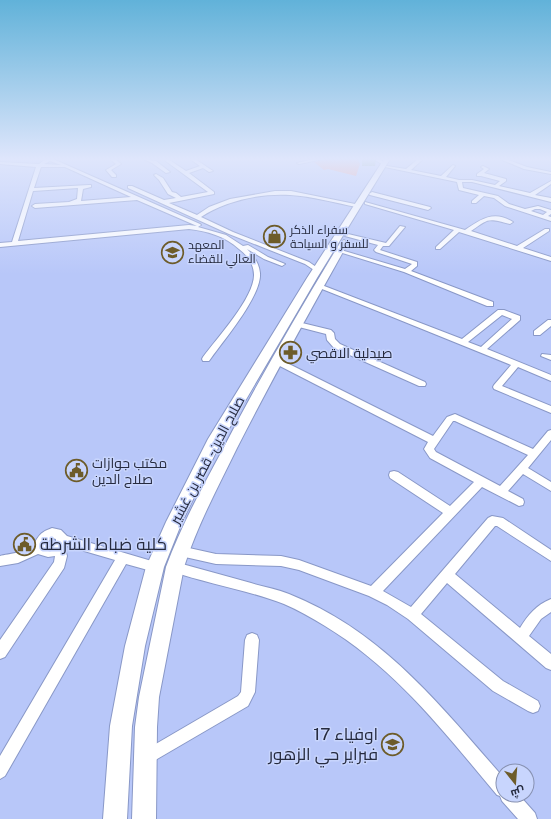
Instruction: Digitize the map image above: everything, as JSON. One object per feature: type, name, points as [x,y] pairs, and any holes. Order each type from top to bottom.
[{"type":"highway","points":[[144,819],[145,758],[149,697],[175,567],[180,551],[189,529],[246,418],[298,324],[319,276],[339,251],[368,197]]},
{"type":"highway","name":"صلاح الدين - قصر بن غشير","points":[[115,819],[121,726],[135,646],[155,567],[174,522],[213,443],[366,201]]},
{"type":"street","points":[[15,243],[30,197]]},
{"type":"street","points":[[24,216],[35,206],[78,201],[79,197]]},
{"type":"street","points":[[153,197],[198,218],[307,264],[319,276],[463,342],[551,378]]},
{"type":"street","points":[[164,202],[189,197]]},
{"type":"street","points":[[198,218],[211,208],[232,200],[249,197]]},
{"type":"street","points":[[331,197],[428,208]]},
{"type":"street","points":[[474,202],[479,197]]},
{"type":"street","points":[[496,197],[507,205],[526,211],[535,207],[545,209],[550,212],[544,216],[551,219]]},
{"type":"street","points":[[540,197],[551,200]]},
{"type":"street","points":[[35,206],[138,198],[197,225],[212,228],[235,238],[266,258],[282,264]]},
{"type":"street","points":[[366,201],[551,259]]},
{"type":"street","points":[[466,232],[487,217],[494,217],[510,222]]},
{"type":"street","points":[[0,245],[189,227],[203,229],[238,244],[248,253],[255,264],[257,277],[252,293],[206,359]]},
{"type":"street","points":[[348,236],[381,244],[389,244],[402,227]]},
{"type":"street","points":[[438,248],[458,230]]},
{"type":"street","points":[[518,248],[548,230]]},
{"type":"street","points":[[381,244],[377,250],[379,252],[415,263],[406,271]]},
{"type":"street","points":[[339,251],[406,271],[490,304]]},
{"type":"street","points":[[463,342],[501,312],[517,318],[482,350]]},
{"type":"street","points":[[537,333],[551,322]]},
{"type":"street","points":[[298,324],[328,332],[330,333],[331,340],[337,346],[422,384]]},
{"type":"street","points":[[277,361],[434,441]]},
{"type":"street","points":[[516,364],[497,387],[551,410]]},
{"type":"street","points":[[519,502],[433,454],[429,449],[450,419],[455,417],[535,454]]},
{"type":"street","points":[[501,492],[535,454],[551,433]]},
{"type":"street","points":[[522,468],[551,487]]},
{"type":"street","points":[[394,475],[450,512]]},
{"type":"street","points":[[373,592],[481,481]]},
{"type":"street","points":[[412,615],[489,522],[494,520],[499,521],[551,556]]},
{"type":"street","points":[[0,652],[60,564],[60,534],[52,533],[43,537],[40,541],[40,548]]},
{"type":"street","points":[[61,544],[155,567]]},
{"type":"street","points":[[40,548],[46,552],[55,551],[61,544]]},
{"type":"street","points":[[0,561],[18,558],[40,548]]},
{"type":"street","points":[[180,551],[216,558],[280,561],[299,565],[373,592],[412,615],[498,686],[533,706]]},
{"type":"street","points":[[0,771],[123,558]]},
{"type":"street","points":[[175,567],[299,605],[359,641],[394,669],[413,687],[495,780]]},
{"type":"street","points":[[446,574],[551,663]]},
{"type":"street","points":[[520,638],[534,616],[551,605]]},
{"type":"street","points":[[145,758],[243,701],[248,692],[252,640]]},
{"type":"street","points":[[514,803],[523,816]]},
{"type":"place","name":"سفراء الذكر للسفر و السياحة","points":[[274,237]]},
{"type":"place","name":"المعهد العالي للقضاء","points":[[173,252]]},
{"type":"place","name":"صيدلية الاقصي","points":[[290,353]]},
{"type":"place","name":"مكتب جوازات صلاح الدين","points":[[77,471]]},
{"type":"place","name":"كلية ضباط الشرطة","points":[[25,544]]},
{"type":"place","name":"اوفياء 17 فبراير حي الزهور","points":[[393,744]]}]
